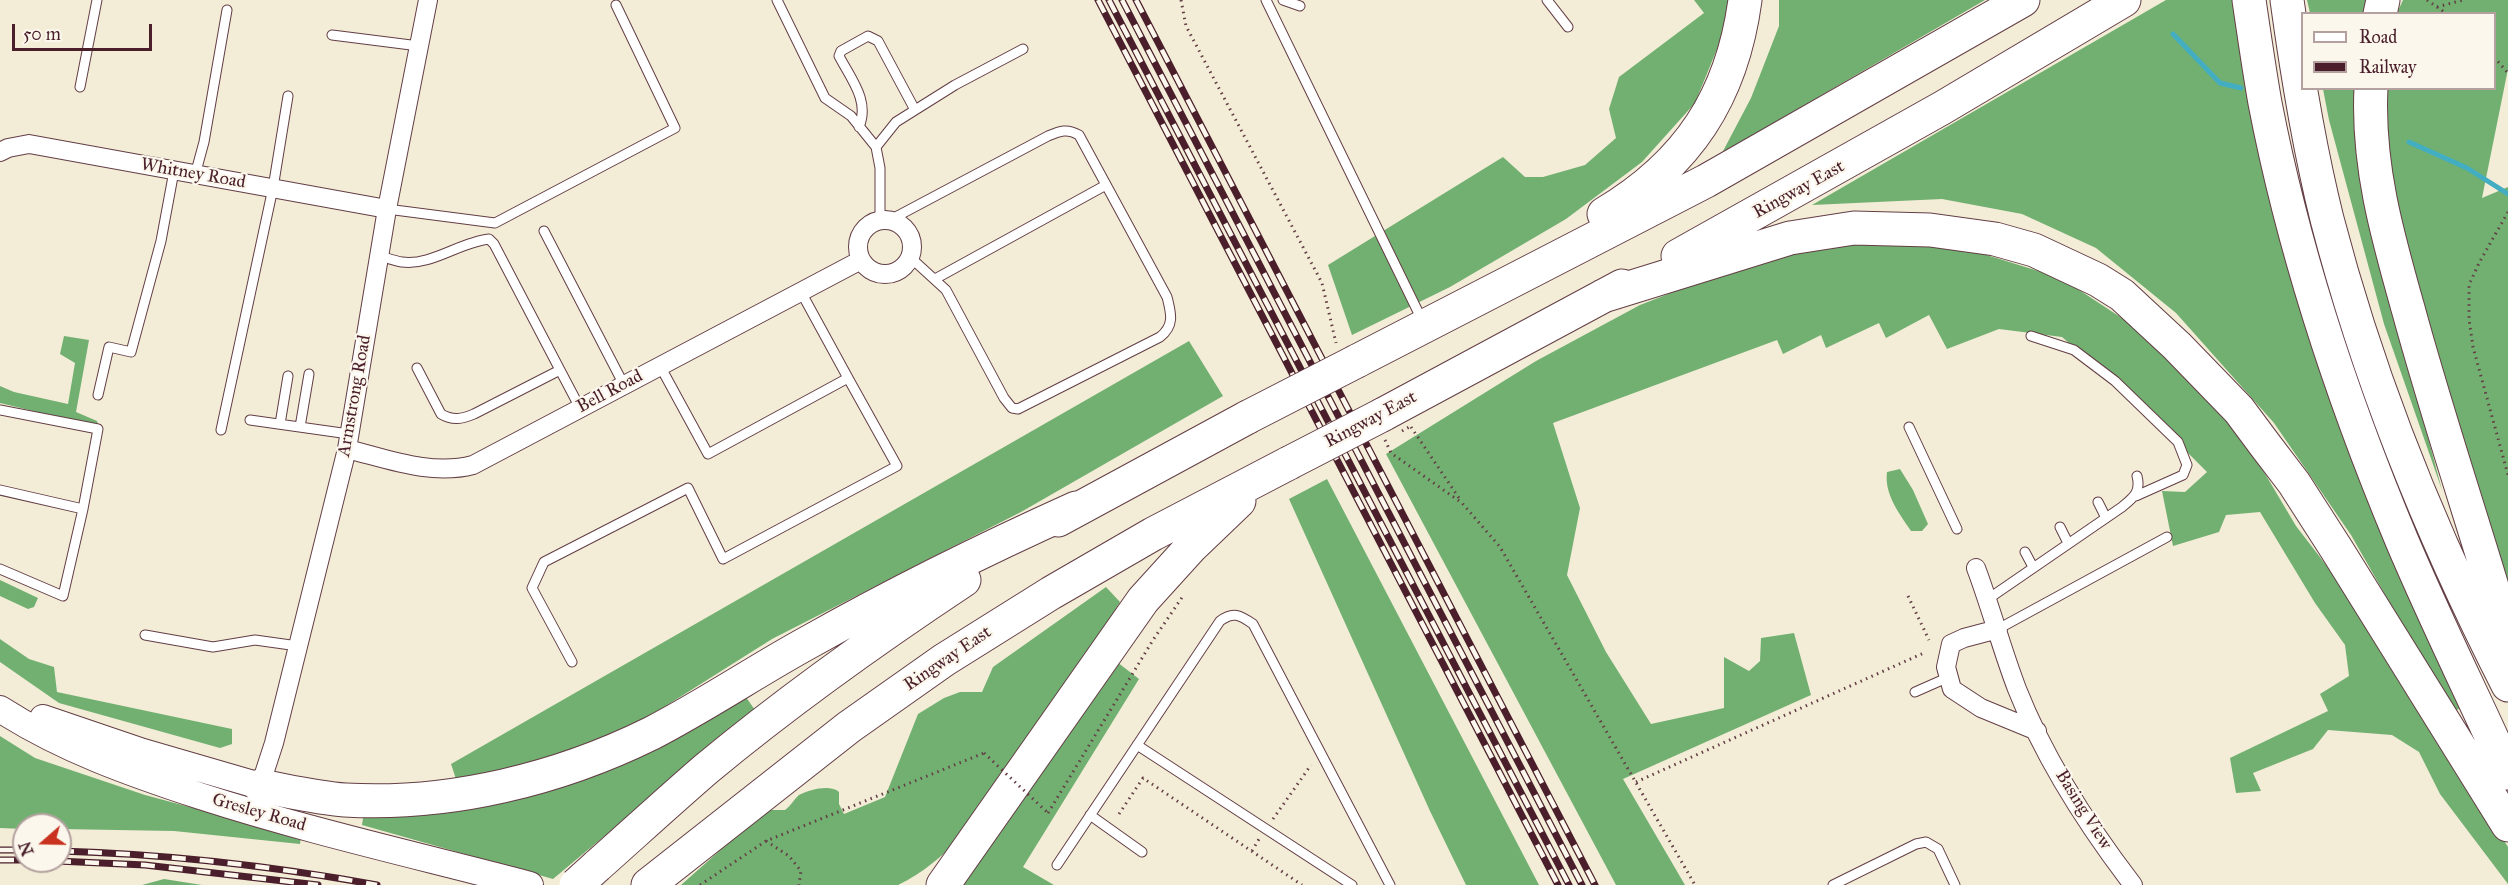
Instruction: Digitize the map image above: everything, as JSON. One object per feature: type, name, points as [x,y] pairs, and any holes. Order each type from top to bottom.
[{"type":"highway","points":[[1494,290],[1572,232],[1638,191],[1685,148],[1710,111],[1725,82],[1738,41],[1745,0]]},
{"type":"highway","points":[[260,786],[343,800],[403,801],[469,792],[534,778],[567,768],[651,733],[809,642],[898,594],[975,554],[1076,508],[1248,417],[1347,355],[1425,326],[1603,235],[1762,150],[2023,0]]},
{"type":"highway","name":"Ringway East","points":[[651,882],[849,727],[944,660],[1051,593],[1153,534],[1280,468],[1397,421],[1603,296],[1806,186],[2124,0]]},
{"type":"highway","points":[[2249,0],[2272,135],[2289,209],[2318,311],[2355,419],[2402,541],[2508,773]]},
{"type":"highway","points":[[2287,0],[2301,81]]},
{"type":"highway","points":[[2303,90],[2327,218],[2368,358],[2394,430],[2439,541],[2508,685]]},
{"type":"highway","points":[[2371,90],[2372,149],[2391,247],[2445,440],[2508,640]]},
{"type":"highway","points":[[1603,296],[1790,238],[1854,228],[1930,230],[1995,239],[2034,249],[2098,280],[2122,295],[2177,346],[2239,410],[2300,493],[2508,825]]},
{"type":"highway","points":[[943,885],[1143,600],[1192,546],[1280,468]]},
{"type":"highway","points":[[586,876],[706,770],[781,710],[919,610],[1076,508]]},
{"type":"street","name":"Armstrong Road","points":[[260,786],[274,743],[348,442],[387,209],[428,0]]},
{"type":"street","name":"Whitney Road","points":[[0,152],[29,144],[387,209]]},
{"type":"street","points":[[885,220],[898,224],[907,231],[912,243],[911,258],[905,266],[894,273],[885,275],[874,272],[861,260],[858,251],[859,239],[867,227],[885,220]]},
{"type":"street","name":"Bell Road","points":[[348,442],[422,467],[454,469],[473,465],[861,260]]},
{"type":"street","name":"Basing View","points":[[1973,562],[1988,599],[2018,690],[2037,731],[2069,793],[2133,885]]},
{"type":"street","points":[[1998,629],[1951,644],[1946,667],[1952,689],[1981,708],[2037,731]]},
{"type":"street","points":[[0,706],[143,752],[260,786]]},
{"type":"street","name":"Gresley Road","points":[[0,706],[24,724],[87,756],[247,812],[530,885]]},
{"type":"lane","points":[[80,87],[97,0]]},
{"type":"lane","points":[[777,0],[825,98],[851,116],[876,147],[885,220],[1048,136],[1062,130],[1072,131],[1079,135],[1167,297],[1171,323],[1167,332],[1160,337],[1018,409],[1012,408],[1004,398],[946,290],[911,258]]},
{"type":"lane","points":[[1266,0],[1425,326]]},
{"type":"lane","points":[[1284,0],[1300,6]]},
{"type":"lane","points":[[1547,0],[1568,27]]},
{"type":"lane","points":[[387,209],[495,223],[675,128],[616,6]]},
{"type":"lane","points":[[195,175],[204,142],[227,10]]},
{"type":"lane","points":[[332,35],[419,46]]},
{"type":"lane","points":[[859,127],[864,115],[862,99],[839,56],[840,51],[868,36],[878,41],[915,110]]},
{"type":"lane","points":[[876,147],[896,122],[1023,49]]},
{"type":"lane","points":[[221,430],[273,188],[288,96]]},
{"type":"lane","points":[[98,395],[109,347],[131,352],[161,241],[174,171]]},
{"type":"lane","points":[[935,279],[1106,185]]},
{"type":"lane","points":[[544,231],[624,385]]},
{"type":"lane","points":[[380,256],[411,262],[424,260],[478,240],[489,239],[494,244],[580,408]]},
{"type":"lane","points":[[572,662],[532,588],[544,562],[688,488],[723,559],[897,466],[801,292]]},
{"type":"lane","points":[[1988,599],[2136,496],[2183,475],[2187,465],[2178,442],[2115,381],[2074,350],[2031,336]]},
{"type":"lane","points":[[660,366],[708,454],[848,378]]},
{"type":"lane","points":[[417,368],[441,414],[455,419],[474,414],[560,370]]},
{"type":"lane","points":[[300,427],[309,374]]},
{"type":"lane","points":[[280,424],[288,376]]},
{"type":"lane","points":[[0,410],[98,429],[63,596],[0,569]]},
{"type":"lane","points":[[250,420],[300,427],[348,442]]},
{"type":"lane","points":[[1909,427],[1957,529]]},
{"type":"lane","points":[[2136,496],[2139,486],[2137,476]]},
{"type":"lane","points":[[0,489],[83,509]]},
{"type":"lane","points":[[2098,502],[2106,518]]},
{"type":"lane","points":[[2060,527],[2068,543]]},
{"type":"lane","points":[[1998,629],[2167,537]]},
{"type":"lane","points":[[2025,552],[2033,567]]},
{"type":"lane","points":[[1057,865],[1220,621],[1227,615],[1239,614],[1253,624],[1390,885]]},
{"type":"lane","points":[[145,635],[213,647],[255,640],[298,646]]},
{"type":"lane","points":[[1915,692],[1949,677]]},
{"type":"lane","points":[[1137,745],[1352,885]]},
{"type":"lane","points":[[1090,815],[1142,852]]},
{"type":"lane","points":[[1833,885],[1921,842],[1930,843],[1938,849],[1955,885]]},
{"type":"path","points":[[1181,0],[1186,26],[1322,283],[1347,355]]},
{"type":"path","points":[[2427,0],[2444,12]]},
{"type":"path","points":[[2437,7],[2463,0]]},
{"type":"path","points":[[2496,59],[2508,73]]},
{"type":"path","points":[[2508,212],[2479,262],[2469,285],[2469,319],[2473,347],[2508,475]]},
{"type":"path","points":[[1397,421],[1500,547],[1695,885]]},
{"type":"path","points":[[1391,453],[1462,503]]},
{"type":"path","points":[[700,885],[766,841],[984,753],[1048,813],[1153,640],[1186,592]]},
{"type":"path","points":[[1908,596],[1929,640]]},
{"type":"path","points":[[1636,782],[1926,652]]},
{"type":"path","points":[[1252,851],[1320,752]]},
{"type":"path","points":[[1119,814],[1143,778],[1299,884]]},
{"type":"path","points":[[766,841],[789,856],[801,871],[798,885]]},
{"type":"green space","points":[[1694,0],[1729,0],[1726,27],[1695,103],[1642,162],[1566,219],[1450,287],[1352,335],[1328,265],[1503,157],[1525,177],[1543,177],[1585,165],[1616,138],[1609,109],[1619,77],[1704,13]]},
{"type":"green space","points":[[1779,0],[1985,0],[1722,153],[1751,98],[1779,26]]},
{"type":"green space","points":[[2166,0],[2238,0],[2241,38],[2461,708],[2452,712],[2351,535],[2274,423],[2176,313],[2096,248],[2022,214],[1942,199],[1812,205]]},
{"type":"green space","points":[[2307,0],[2370,0],[2367,12],[2310,12]]},
{"type":"green space","points":[[2403,0],[2508,0],[2508,69],[2482,198],[2508,187],[2508,594],[2433,357],[2383,146],[2384,90],[2496,90],[2496,12],[2397,12]]},
{"type":"green space","points":[[2323,90],[2360,90],[2406,355],[2442,490],[2384,324],[2329,120]]},
{"type":"green space","points":[[1902,243],[1977,252],[2061,278],[2143,332],[2248,445],[2296,526],[2363,613],[2508,847],[2508,884],[2440,794],[2419,752],[2392,735],[2328,730],[2313,749],[2253,773],[2261,791],[2236,793],[2230,758],[2328,711],[2320,694],[2349,676],[2345,645],[2315,603],[2260,512],[2226,515],[2219,532],[2173,546],[2162,491],[2185,492],[2207,472],[2134,399],[2062,337],[1999,329],[1947,349],[1929,315],[1886,338],[1879,323],[1826,348],[1821,335],[1783,354],[1777,340],[1553,423],[1580,508],[1567,575],[1606,652],[1651,724],[1724,708],[1724,657],[1749,671],[1760,661],[1761,638],[1794,633],[1811,695],[1623,779],[1685,885],[1616,885],[1386,454],[1536,361],[1640,305],[1745,264],[1832,244]]},
{"type":"green space","points":[[64,336],[89,340],[76,412],[97,421],[99,427],[0,403],[0,386],[14,392],[68,404],[75,363],[60,354]]},
{"type":"green space","points":[[1189,341],[1223,396],[1021,512],[772,639],[642,721],[533,765],[457,782],[451,764]]},
{"type":"green space","points":[[1900,469],[1913,490],[1928,524],[1922,531],[1911,531],[1890,496],[1887,472]]},
{"type":"green space","points":[[1327,479],[1539,885],[1466,885],[1430,811],[1289,499]]},
{"type":"green space","points":[[0,580],[38,598],[34,607],[28,609],[0,596]]},
{"type":"green space","points":[[1106,587],[1120,602],[1079,668],[984,808],[960,838],[932,864],[898,885],[681,885],[760,815],[767,810],[785,810],[803,793],[830,788],[839,792],[839,804],[844,814],[885,797],[918,714],[944,698],[960,692],[982,692],[993,667]]},
{"type":"green space","points":[[0,639],[29,659],[54,667],[57,692],[232,729],[232,744],[220,748],[59,703],[0,662]]},
{"type":"green space","points":[[1117,662],[1139,679],[1023,867],[1054,885],[960,885]]},
{"type":"green space","points":[[743,693],[755,710],[553,879],[362,825],[364,811],[429,809]]},
{"type":"green space","points":[[0,736],[35,758],[145,795],[301,837],[300,844],[174,831],[72,829],[72,813],[12,813],[12,828],[0,828]]},
{"type":"green space","points":[[164,879],[202,885],[142,885]]},
{"type":"waterway","points":[[2173,34],[2220,83],[2241,88]]},
{"type":"waterway","points":[[2409,142],[2467,168],[2508,194]]},
{"type":"railway","points":[[1098,0],[1558,885]]},
{"type":"railway","points":[[1109,0],[1569,885]]},
{"type":"railway","points":[[1122,0],[1582,885]]},
{"type":"railway","points":[[1136,0],[1595,885]]},
{"type":"railway","points":[[0,850],[12,850]]},
{"type":"railway","points":[[72,852],[219,862],[377,885]]},
{"type":"railway","points":[[0,860],[12,860]]},
{"type":"railway","points":[[72,862],[145,865],[318,885]]}]
